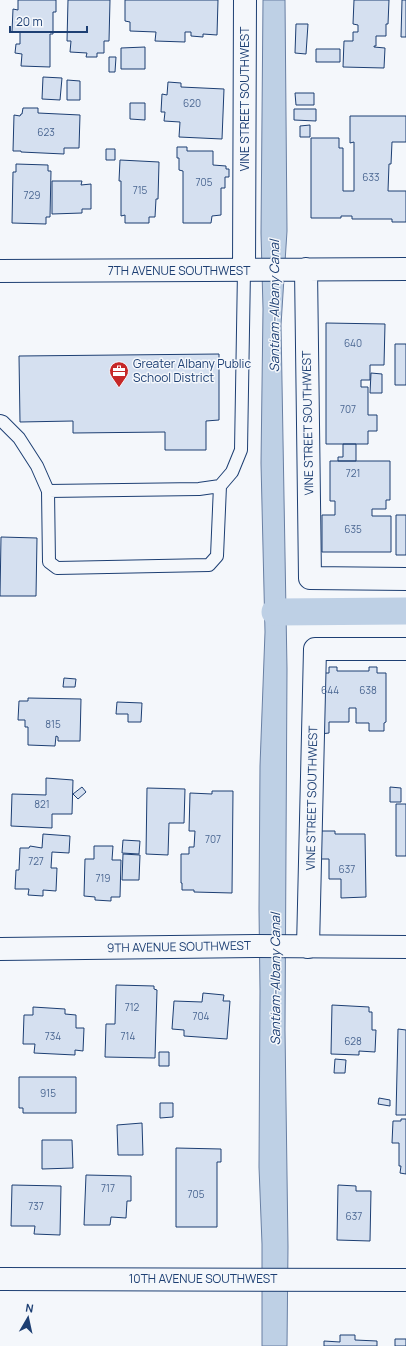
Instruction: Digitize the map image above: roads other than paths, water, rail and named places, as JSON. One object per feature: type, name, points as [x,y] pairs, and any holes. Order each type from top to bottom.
[{"type":"street","name":"VINE STREET SOUTHWEST","points":[[245,0],[253,270]]},
{"type":"street","name":"VINE STREET SOUTHWEST","points":[[297,269],[310,578],[406,579]]},
{"type":"street","name":"7TH AVENUE SOUTHWEST","points":[[0,271],[406,269]]},
{"type":"street","name":"VINE STREET SOUTHWEST","points":[[301,947],[315,649],[406,648]]},
{"type":"street","name":"9TH AVENUE SOUTHWEST","points":[[0,949],[257,946],[406,947]]},
{"type":"street","name":"10TH AVENUE SOUTHWEST","points":[[0,1279],[406,1280]]},
{"type":"lane","points":[[0,421],[3,422],[19,438],[37,466],[48,491],[49,562],[57,568],[209,565],[217,556],[220,486],[232,472],[240,450],[253,270]]},
{"type":"lane","points":[[48,491],[199,489],[220,486]]},
{"type":"water","points":[[263,0],[285,0],[287,231],[281,325],[287,669],[285,1030],[288,1247],[287,1346],[262,1346],[262,1244],[259,1167],[259,909],[260,766],[265,632],[261,463],[263,309],[261,233]]},
{"type":"waterway","name":"Santiam-Albany Canal","points":[[275,612],[406,611]]},
{"type":"place","name":"Greater Albany Public School District","points":[[119,388]]}]
